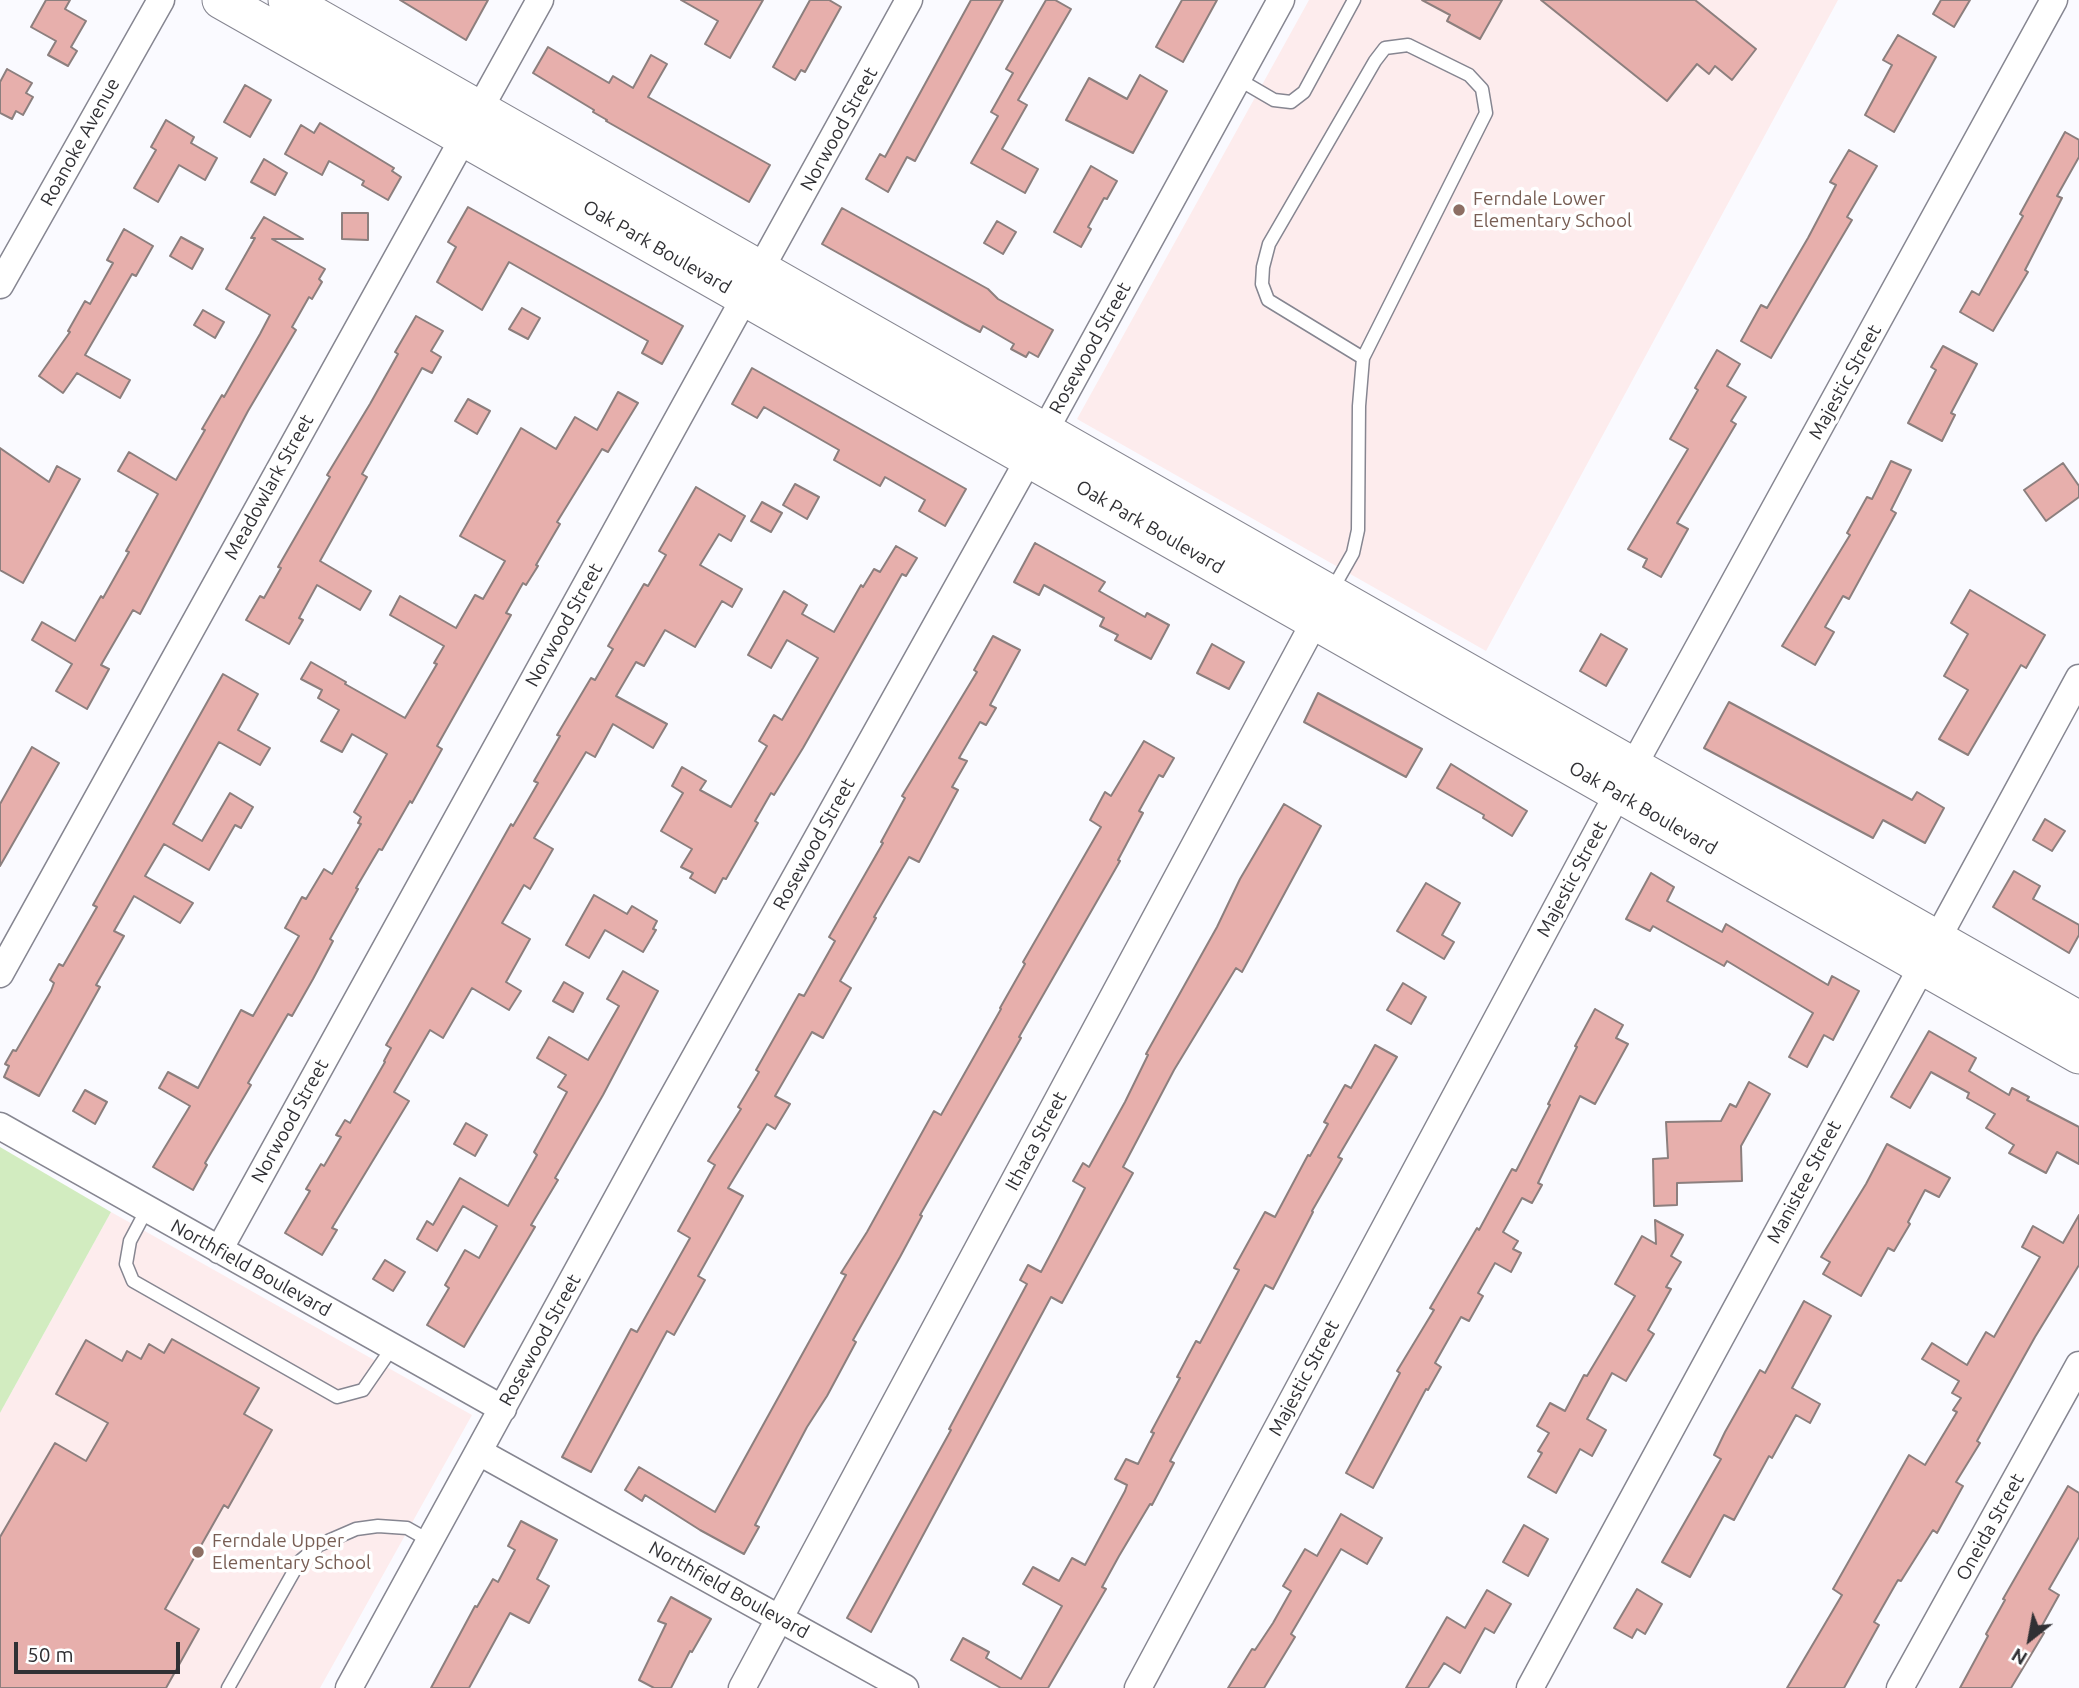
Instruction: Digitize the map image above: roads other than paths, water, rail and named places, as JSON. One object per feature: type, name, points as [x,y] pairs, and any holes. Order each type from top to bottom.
[{"type":"street","name":"Roanoke Avenue","points":[[0,285],[160,0]]},
{"type":"street","name":"Oak Park Boulevard","points":[[221,0],[471,124],[753,284],[1929,952],[2079,1055]]},
{"type":"street","name":"Oak Park Boulevard","points":[[287,0],[471,124]]},
{"type":"street","name":"Meadowlark Street","points":[[0,974],[540,0]]},
{"type":"street","name":"Norwood Street","points":[[219,1250],[909,0]]},
{"type":"street","name":"Rosewood Street","points":[[349,1688],[660,1120],[1281,0]]},
{"type":"street","name":"Majestic Street","points":[[1138,1688],[1626,780],[2054,0]]},
{"type":"street","name":"Ithaca Street","points":[[742,1688],[1323,608]]},
{"type":"street","name":"Manistee Street","points":[[1530,1688],[2079,678]]},
{"type":"street","name":"Oak Park Boulevard","points":[[1929,952],[2079,1020]]},
{"type":"street","name":"Northfield Boulevard","points":[[0,1126],[503,1409]]},
{"type":"street","name":"Oneida Street","points":[[1900,1688],[2079,1365]]},
{"type":"street","name":"Northfield Boulevard","points":[[479,1452],[905,1688]]},
{"type":"lane","points":[[1238,79],[1274,100],[1291,102],[1304,92],[1354,0]]},
{"type":"lane","points":[[1323,608],[1353,553],[1358,530],[1359,406],[1363,358],[1486,113],[1482,89],[1469,75],[1409,45],[1385,48],[1375,61],[1269,244],[1263,267],[1262,284],[1268,300],[1363,358]]},
{"type":"lane","points":[[147,1209],[130,1241],[126,1264],[132,1281],[338,1397],[363,1390],[392,1348]]},
{"type":"lane","points":[[228,1688],[300,1562],[319,1545],[356,1529],[378,1526],[407,1528],[430,1541]]},
{"type":"place","name":"Ferndale Lower Elementary School","points":[[1459,210]]},
{"type":"place","name":"Ferndale Upper Elementary School","points":[[198,1552]]}]
